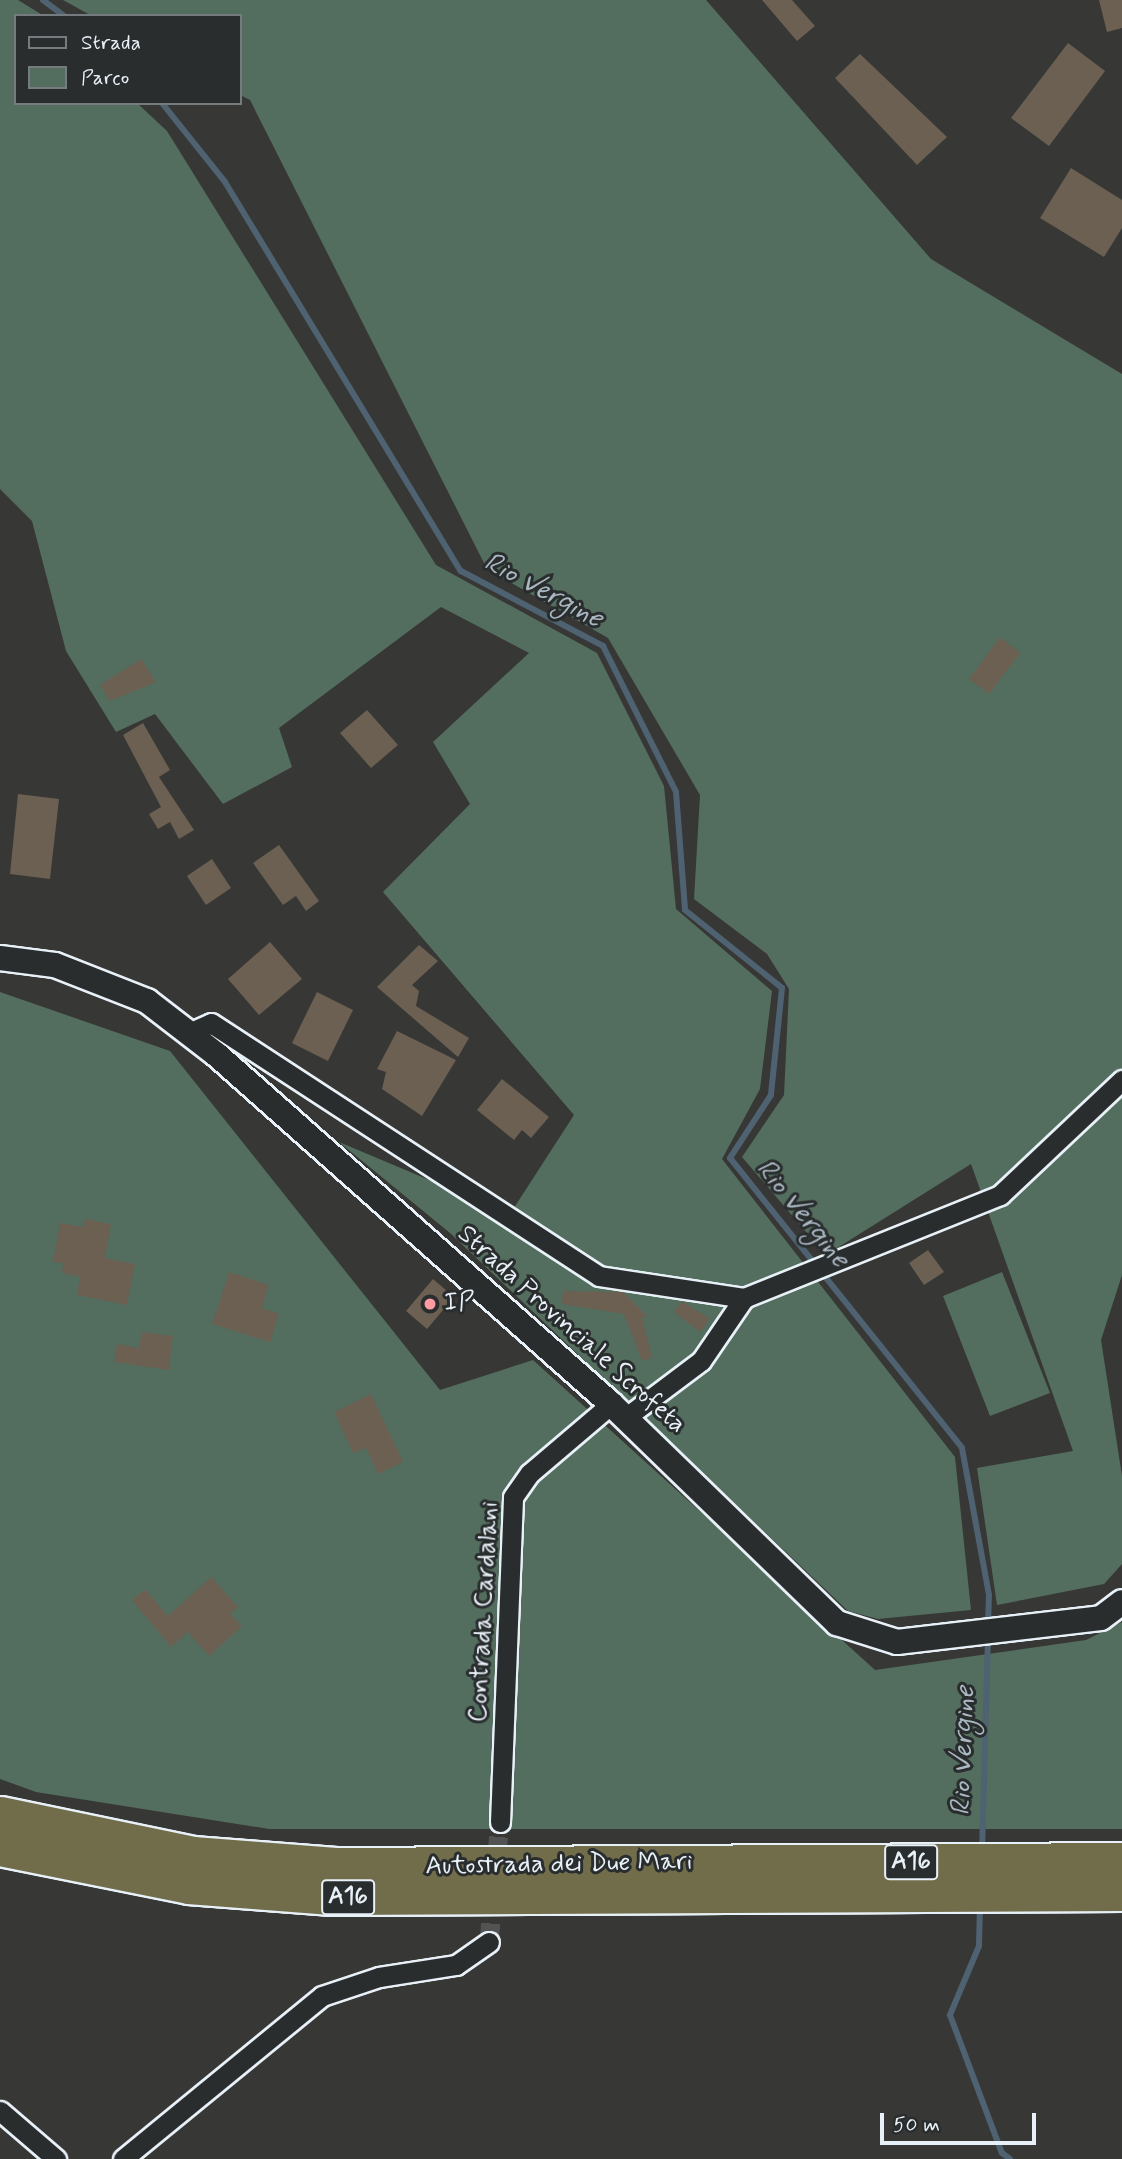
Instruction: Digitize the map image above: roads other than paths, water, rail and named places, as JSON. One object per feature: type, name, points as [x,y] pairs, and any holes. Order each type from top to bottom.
[{"type":"highway","name":"Autostrada dei Due Mari","points":[[0,1814],[122,1843],[267,1861],[701,1880],[1122,1893]]},
{"type":"highway","name":"Autostrada dei Due Mari","points":[[0,1848],[118,1875],[265,1893],[701,1880],[1122,1860]]},
{"type":"street","name":"Strada Provinciale Scrofeta","points":[[0,958],[55,965],[147,1001],[189,1033],[618,1411],[837,1623],[897,1642],[1101,1618],[1122,1602]]},
{"type":"street","points":[[189,1033],[211,1023],[599,1276],[744,1298],[1000,1195],[1122,1080]]},
{"type":"street","name":"Contrada Cardalani","points":[[500,1822],[513,1497],[530,1473],[618,1411],[701,1361],[744,1298]]},
{"type":"street","points":[[123,2159],[322,1996],[379,1977],[456,1965],[488,1942]]},
{"type":"street","points":[[0,2111],[56,2159]]},
{"type":"waterway","name":"Rio Vergine","points":[[43,0],[61,14]]},
{"type":"waterway","name":"Rio Vergine","points":[[164,105],[225,182],[461,571],[603,646],[676,792],[685,910],[782,988],[771,1095],[730,1158],[962,1448],[989,1595],[988,1624]]},
{"type":"waterway","name":"Rio Vergine","points":[[982,1852],[988,1638]]},
{"type":"waterway","name":"Rio Vergine","points":[[980,1904],[979,1946],[950,2015],[1002,2153],[1010,2159]]},
{"type":"tunnel","points":[[489,1942],[500,1822]]},
{"type":"place","name":"IP","points":[[430,1304]]}]
